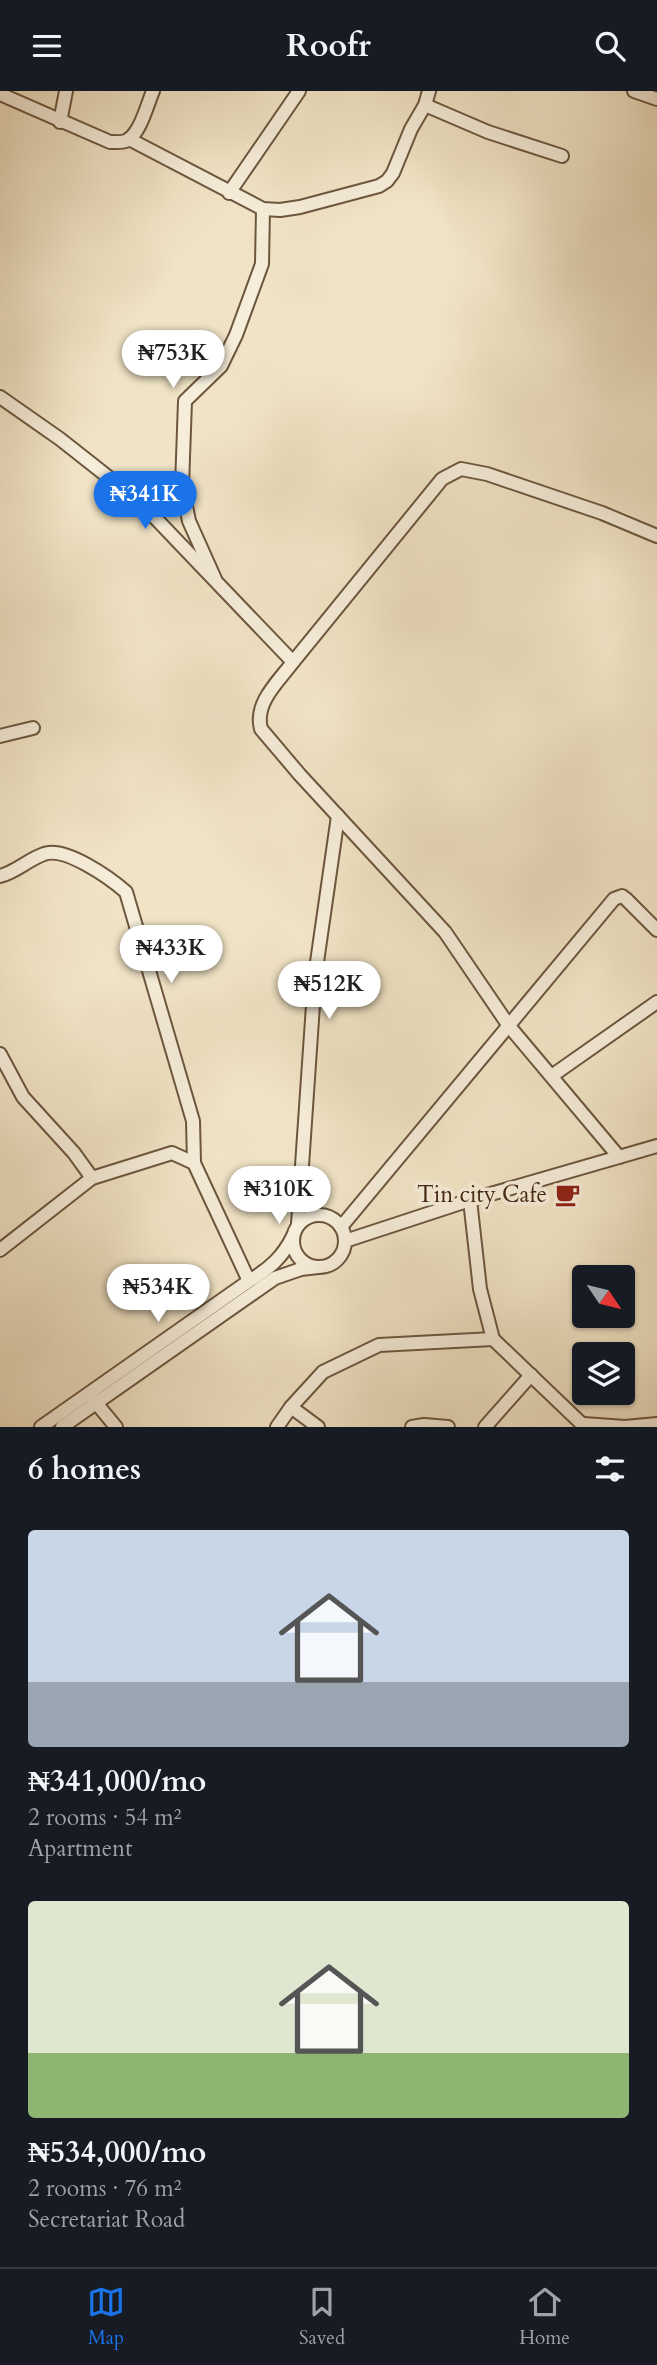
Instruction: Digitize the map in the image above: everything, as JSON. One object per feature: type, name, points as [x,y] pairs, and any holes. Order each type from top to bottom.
[{"type":"street","points":[[60,122],[66,91]]},
{"type":"street","points":[[0,94],[110,142],[123,142],[129,139],[137,128],[153,91]]},
{"type":"street","points":[[229,193],[299,91]]},
{"type":"street","points":[[129,139],[263,209],[300,207],[379,186],[387,181],[425,105],[429,91]]},
{"type":"street","points":[[635,91],[657,99]]},
{"type":"street","points":[[425,105],[488,132],[562,156]]},
{"type":"street","points":[[215,579],[189,521],[182,486],[185,401],[221,366],[236,335],[262,264],[263,209]]},
{"type":"street","points":[[0,397],[60,439],[140,502],[293,662]]},
{"type":"street","points":[[620,1157],[509,1026],[445,932],[261,729],[259,720],[260,708],[293,662],[442,479],[461,469],[487,474],[602,513],[657,536]]},
{"type":"street","points":[[0,736],[33,728]]},
{"type":"street","points":[[318,1267],[301,1260],[295,1252],[315,976],[338,816]]},
{"type":"street","points":[[0,876],[52,852],[69,855],[126,892],[193,1121],[194,1163],[249,1281]]},
{"type":"street","points":[[341,1227],[614,899],[621,896],[626,899],[657,930]]},
{"type":"street","points":[[553,1075],[657,1002]]},
{"type":"street","points":[[0,1054],[23,1097],[74,1153],[92,1178]]},
{"type":"street","points":[[345,1241],[470,1200],[657,1146]]},
{"type":"street","points":[[0,1250],[92,1178],[172,1153],[194,1163]]},
{"type":"street","points":[[470,1200],[480,1289],[493,1339],[585,1425],[625,1427],[657,1424]]},
{"type":"street","points":[[41,1427],[92,1399],[275,1278],[335,1261],[341,1254],[345,1241],[341,1227],[333,1218],[320,1214],[311,1215],[296,1230],[267,1271],[249,1281],[92,1399],[62,1427]]},
{"type":"street","points":[[277,1427],[323,1372],[379,1345],[493,1339]]},
{"type":"street","points":[[485,1427],[531,1375]]},
{"type":"street","points":[[92,1399],[116,1427]]},
{"type":"street","points":[[291,1407],[318,1427]]},
{"type":"street","points":[[412,1427],[449,1427]]},
{"type":"place","name":"Tin city Cafe","points":[[567,1194]]}]
